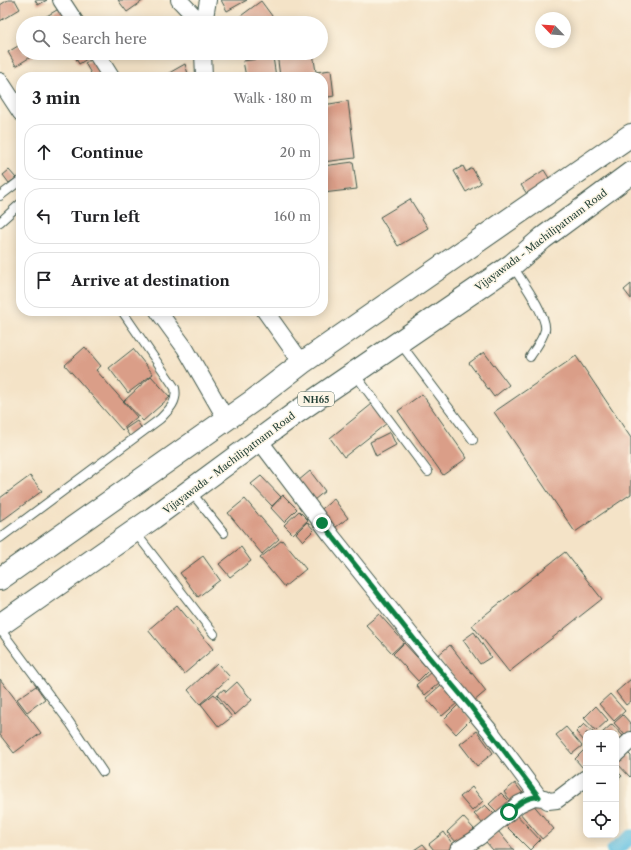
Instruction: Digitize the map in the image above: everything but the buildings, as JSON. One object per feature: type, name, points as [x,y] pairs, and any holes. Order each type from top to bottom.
[{"type":"highway","points":[[0,579],[226,419],[302,363],[631,135]]},
{"type":"highway","name":"Vijayawada - Machilipatnam Road","points":[[0,624],[134,531],[297,412],[512,265],[543,238],[631,173]]},
{"type":"street","points":[[61,0],[71,16]]},
{"type":"street","points":[[179,0],[196,16]]},
{"type":"street","points":[[205,16],[208,0]]},
{"type":"street","points":[[100,60],[108,72]]},
{"type":"street","points":[[203,60],[204,72]]},
{"type":"street","points":[[0,81],[16,105]]},
{"type":"street","points":[[162,316],[185,348],[226,419]]},
{"type":"street","points":[[269,316],[302,363]]},
{"type":"street","points":[[259,440],[330,535],[486,725],[539,797]]},
{"type":"street","points":[[619,751],[631,740]]},
{"type":"street","points":[[458,850],[479,837],[519,804],[534,797],[539,797],[548,801],[557,800],[583,780]]},
{"type":"lane","points":[[0,196],[16,184]]},
{"type":"lane","points":[[0,222],[16,208]]},
{"type":"lane","points":[[512,265],[542,314],[545,323],[545,331],[530,357]]},
{"type":"lane","points":[[0,538],[160,419],[174,402],[176,395],[175,388],[125,316]]},
{"type":"lane","points":[[399,342],[473,440]]},
{"type":"lane","points":[[354,373],[428,472]]},
{"type":"lane","points":[[190,491],[224,533]]},
{"type":"lane","points":[[134,531],[214,634]]},
{"type":"lane","points":[[0,629],[70,723],[103,772]]},
{"type":"waterway","points":[[614,850],[631,837]]},
{"type":"route","points":[[322,523],[418,644],[471,707],[539,797],[525,800],[509,812]]}]
